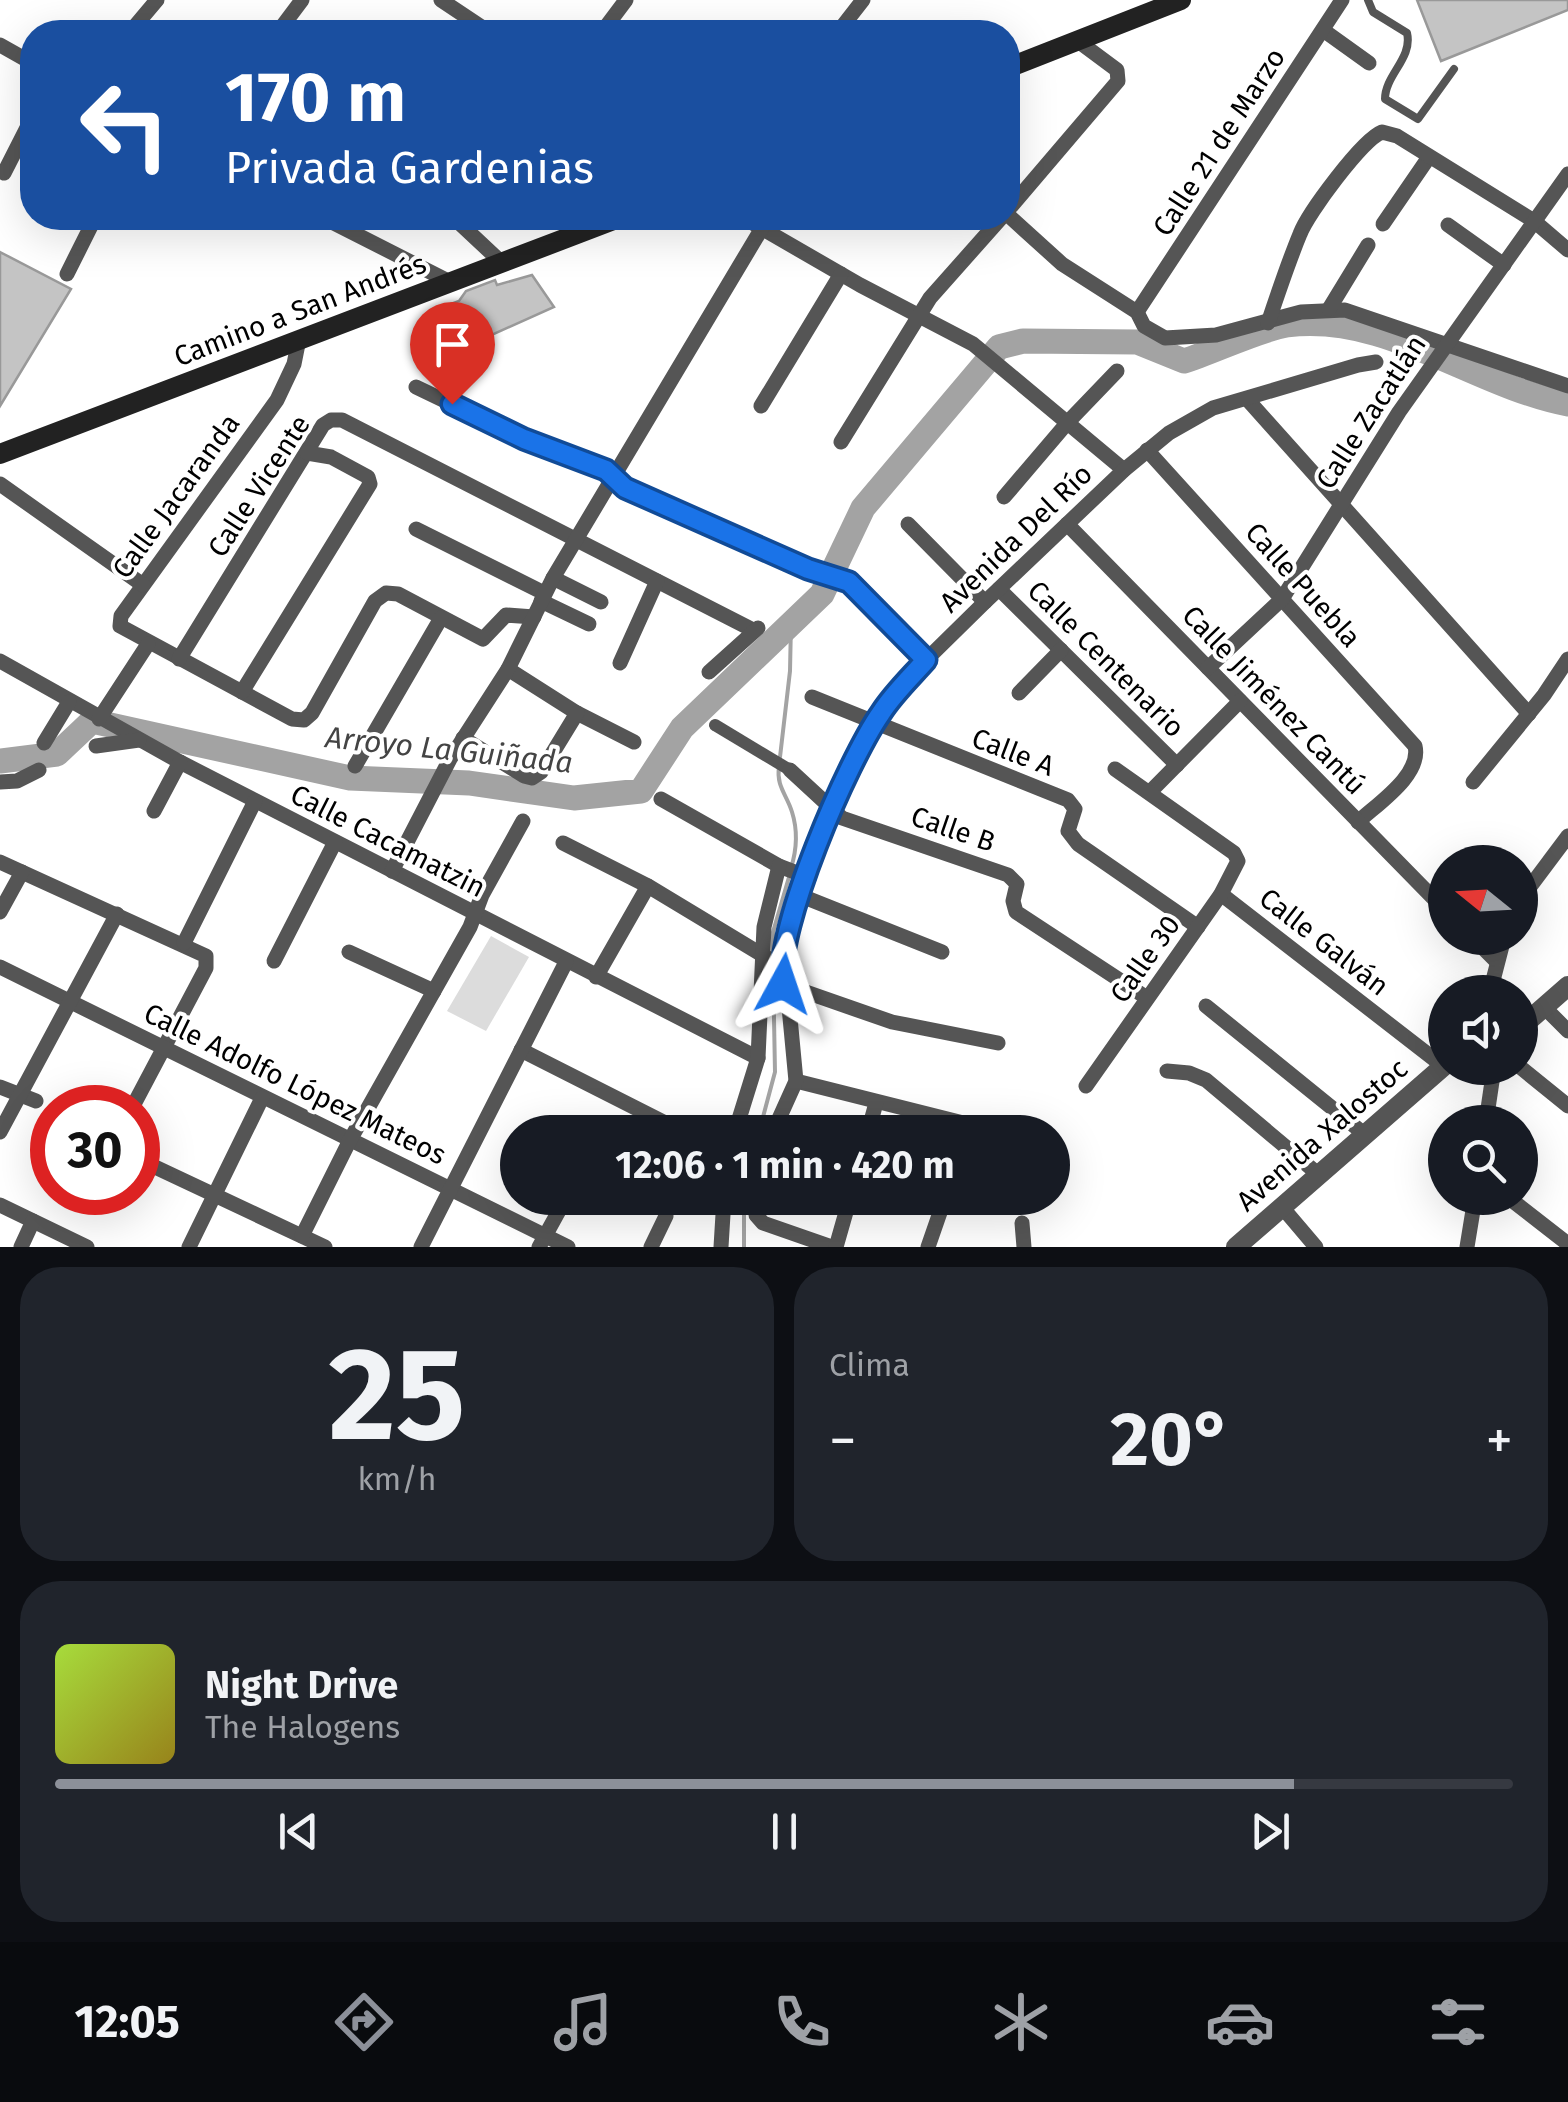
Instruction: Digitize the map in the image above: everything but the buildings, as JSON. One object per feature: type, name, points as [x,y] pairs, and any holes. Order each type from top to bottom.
[{"type":"main road","points":[[1020,63],[1181,0]]},
{"type":"main road","name":"Camino a San Andrés","points":[[0,454],[588,230]]},
{"type":"street","points":[[140,20],[157,0]]},
{"type":"street","points":[[441,0],[472,20]]},
{"type":"street","points":[[847,20],[863,0]]},
{"type":"street","name":"Calle 21 de Marzo","points":[[1136,312],[1342,0]]},
{"type":"street","points":[[1323,30],[1370,63]]},
{"type":"street","points":[[1020,197],[1112,90],[1119,75],[1078,41]]},
{"type":"street","points":[[1268,322],[1303,228],[1348,164],[1371,138],[1382,132],[1397,136],[1534,222],[1568,250]]},
{"type":"street","points":[[4,173],[20,142]]},
{"type":"street","points":[[1383,224],[1428,157]]},
{"type":"street","name":"Calle Zacatlán","points":[[1208,668],[1282,599],[1444,346],[1568,174]]},
{"type":"street","points":[[1448,225],[1504,265]]},
{"type":"street","points":[[1020,227],[1062,264],[1136,312],[1144,326],[1174,340],[1216,335],[1301,312],[1329,309],[1363,314],[1444,346],[1568,386]]},
{"type":"street","points":[[67,274],[89,230]]},
{"type":"street","points":[[361,230],[450,282]]},
{"type":"street","points":[[467,230],[501,262]]},
{"type":"street","points":[[392,872],[444,770],[508,668],[546,591],[612,476],[761,230]]},
{"type":"street","points":[[765,230],[982,350],[1124,470]]},
{"type":"street","points":[[841,442],[919,314],[991,230]]},
{"type":"street","points":[[1329,309],[1368,244]]},
{"type":"street","points":[[762,406],[840,274]]},
{"type":"street","name":"Calle Jacaranda","points":[[148,644],[122,629],[119,623],[277,400],[294,364],[299,339]]},
{"type":"street","name":"Avenida Del Río","points":[[796,1081],[789,1008],[772,960],[798,895],[791,870],[832,811],[874,724],[926,660],[1147,450],[1197,415],[1376,362]]},
{"type":"street","points":[[1004,497],[1117,372]]},
{"type":"street","points":[[416,387],[524,439],[606,470],[625,488],[812,571],[849,582],[926,660]]},
{"type":"street","points":[[1247,399],[1529,714]]},
{"type":"street","name":"Calle Vicente","points":[[180,660],[326,422],[342,420],[576,540]]},
{"type":"street","name":"Calle Puebla","points":[[1147,450],[1411,740],[1417,756],[1411,770],[1358,822]]},
{"type":"street","points":[[242,692],[370,484],[365,475],[331,457],[307,453]]},
{"type":"street","points":[[0,484],[143,585]]},
{"type":"street","points":[[908,524],[984,602]]},
{"type":"street","name":"Calle Jiménez Cantú","points":[[1067,524],[1428,893]]},
{"type":"street","points":[[416,529],[546,591],[589,624]]},
{"type":"street","points":[[576,540],[757,628],[709,672]]},
{"type":"street","points":[[620,663],[658,582]]},
{"type":"street","name":"Calle Centenario","points":[[999,589],[1177,765]]},
{"type":"street","points":[[546,591],[601,602]]},
{"type":"street","points":[[101,720],[148,644],[292,718],[304,720],[312,714],[375,601],[386,593],[398,594],[482,639],[506,615],[534,618]]},
{"type":"street","points":[[356,766],[441,618]]},
{"type":"street","points":[[1019,693],[1060,650]]},
{"type":"street","points":[[1473,782],[1568,659]]},
{"type":"street","name":"Calle Cacamatzin","points":[[0,661],[136,739],[758,1058]]},
{"type":"street","points":[[508,668],[577,713],[634,742]]},
{"type":"street","name":"Calle A","points":[[812,697],[1068,800],[1076,809],[1068,831],[1078,844],[1198,927]]},
{"type":"street","points":[[1116,769],[1150,792],[1240,701]]},
{"type":"street","points":[[44,743],[70,702]]},
{"type":"street","points":[[464,738],[532,778],[541,772],[577,713]]},
{"type":"street","name":"Calle B","points":[[715,725],[790,770],[842,818],[1008,875],[1017,884],[1013,902],[1016,912],[1147,998]]},
{"type":"street","points":[[96,746],[136,739]]},
{"type":"street","points":[[154,810],[180,762]]},
{"type":"street","points":[[0,782],[17,780],[39,770]]},
{"type":"street","name":"Calle 30","points":[[1086,1086],[1237,866],[1237,858],[1150,792]]},
{"type":"street","points":[[661,798],[791,870],[767,906],[772,960],[758,1058],[741,1115]]},
{"type":"street","points":[[184,943],[255,801]]},
{"type":"street","points":[[302,1236],[523,821]]},
{"type":"street","points":[[1538,876],[1568,836]]},
{"type":"street","points":[[274,961],[335,842]]},
{"type":"street","points":[[564,842],[648,886],[772,960]]},
{"type":"street","points":[[0,862],[184,943],[208,960],[145,1085]]},
{"type":"street","points":[[0,912],[22,872]]},
{"type":"street","points":[[596,977],[648,886]]},
{"type":"street","name":"Calle Galván","points":[[1221,894],[1428,1053]]},
{"type":"street","points":[[798,895],[942,952]]},
{"type":"street","points":[[0,1132],[118,914]]},
{"type":"street","points":[[349,952],[434,991]]},
{"type":"street","points":[[1489,955],[1496,962]]},
{"type":"street","points":[[1493,975],[1498,955]]},
{"type":"street","points":[[421,1247],[566,962]]},
{"type":"street","name":"Calle Adolfo López Mateos","points":[[0,967],[450,1187],[542,1241],[568,1247]]},
{"type":"street","points":[[783,984],[892,1022],[998,1043]]},
{"type":"street","points":[[1538,1014],[1568,986]]},
{"type":"street","points":[[1206,1006],[1363,1134]]},
{"type":"street","points":[[1545,1008],[1568,1031]]},
{"type":"street","points":[[521,1050],[649,1115]]},
{"type":"street","points":[[1167,1071],[1190,1072],[1206,1080],[1318,1174]]},
{"type":"street","name":"Avenida Xalostoc","points":[[1236,1247],[1428,1079]]},
{"type":"street","points":[[780,1115],[796,1081],[916,1115]]},
{"type":"street","points":[[1538,1082],[1568,1106]]},
{"type":"street","points":[[0,1087],[30,1099]]},
{"type":"street","points":[[188,1247],[262,1098]]},
{"type":"street","points":[[873,1115],[876,1104]]},
{"type":"street","points":[[160,1169],[325,1247]]},
{"type":"street","points":[[0,1205],[87,1247]]},
{"type":"street","points":[[1282,1208],[1316,1247]]},
{"type":"street","points":[[542,1241],[557,1215]]},
{"type":"street","points":[[721,1247],[723,1215]]},
{"type":"street","points":[[758,1215],[758,1219],[781,1230],[834,1247],[844,1215]]},
{"type":"street","points":[[928,1247],[939,1215]]},
{"type":"street","points":[[1467,1247],[1472,1215]]},
{"type":"street","points":[[1530,1215],[1568,1244]]},
{"type":"street","points":[[650,1247],[666,1216]]},
{"type":"street","points":[[20,1247],[33,1222]]},
{"type":"street","points":[[1022,1223],[1024,1247]]},
{"type":"street","points":[[776,1247],[781,1230]]},
{"type":"lane","points":[[1368,0],[1373,12],[1409,38],[1408,48],[1385,91],[1388,101],[1418,119],[1454,70]]},
{"type":"shaded area","points":[[491,936],[529,957],[486,1031],[447,1011]]},
{"type":"waterway","name":"Arroyo La Guiñada","points":[[0,761],[57,754],[92,721],[350,778],[469,783],[574,798],[641,791],[682,728],[822,594],[863,508],[999,347],[1023,341],[1137,342],[1184,361],[1276,327],[1324,324],[1360,329],[1395,340],[1533,395],[1568,404]]},
{"type":"waterway","points":[[780,757],[791,623]]},
{"type":"waterway","points":[[779,767],[780,785],[795,826],[791,868]]},
{"type":"waterway","points":[[773,955],[773,932],[789,877]]},
{"type":"waterway","points":[[764,1115],[775,1072],[773,965]]},
{"type":"waterway","points":[[744,1215],[744,1247]]},
{"type":"route","points":[[452,404],[524,439],[606,470],[625,488],[808,569],[849,582],[926,660],[880,713],[832,811],[788,929],[781,964],[783,984]]}]
